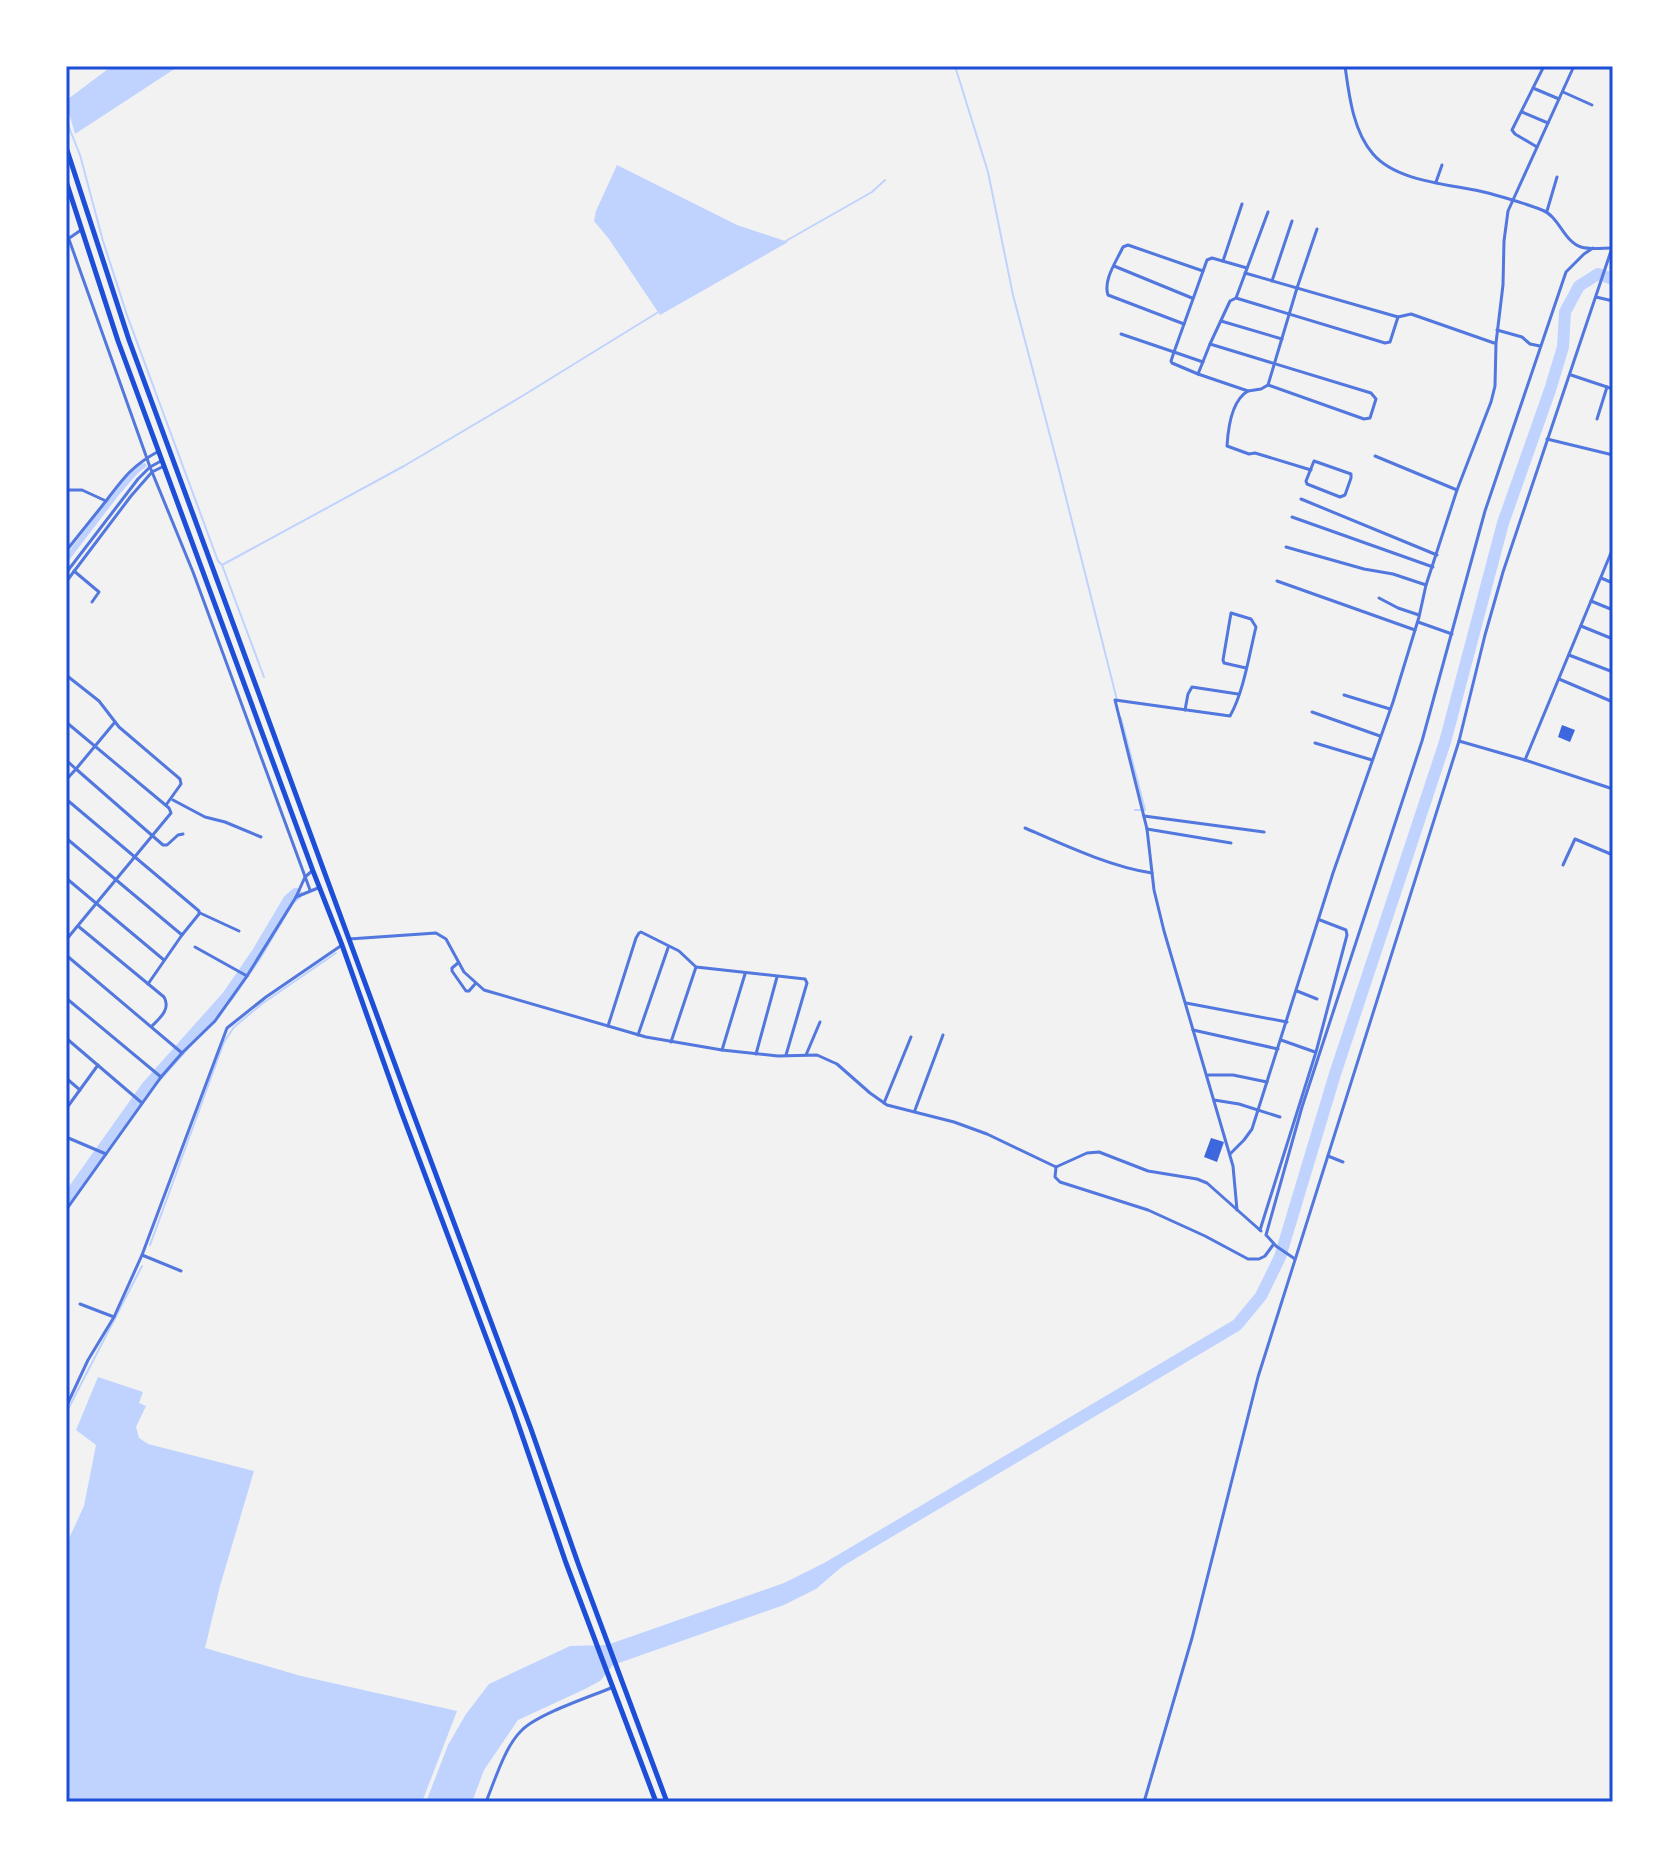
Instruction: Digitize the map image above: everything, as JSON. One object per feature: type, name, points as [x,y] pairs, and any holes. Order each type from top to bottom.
[{"type":"highway","points":[[66,147],[129,340],[667,1802]]},
{"type":"highway","points":[[66,181],[118,341],[656,1802]]},
{"type":"highway","points":[[163,463],[174,462]]},
{"type":"highway","points":[[300,834],[310,830]]},
{"type":"street","points":[[1144,1802],[1192,1638],[1254,1392],[1459,741],[1503,572],[1613,246],[1593,248],[1576,245],[1546,211],[1488,193],[1400,172],[1374,154],[1364,139],[1353,110],[1345,66]]},
{"type":"street","points":[[1537,147],[1512,130],[1544,66]]},
{"type":"street","points":[[1230,1154],[1249,1133],[1258,1109],[1390,709],[1457,490],[1491,402],[1495,386],[1508,211],[1574,66]]},
{"type":"street","points":[[1533,88],[1559,99]]},
{"type":"street","points":[[1563,92],[1592,105]]},
{"type":"street","points":[[1522,112],[1548,123]]},
{"type":"street","points":[[1436,182],[1442,165]]},
{"type":"street","points":[[1546,211],[1557,177]]},
{"type":"street","points":[[1223,261],[1242,204]]},
{"type":"street","points":[[1236,298],[1268,212]]},
{"type":"street","points":[[1272,281],[1292,221]]},
{"type":"street","points":[[1311,470],[1227,446],[1237,402],[1248,391],[1268,385],[1317,229]]},
{"type":"street","points":[[68,239],[82,230]]},
{"type":"street","points":[[66,231],[151,470],[198,585],[310,890]]},
{"type":"street","points":[[1184,324],[1108,295],[1106,287],[1123,247],[1128,245],[1203,271]]},
{"type":"street","points":[[1260,1230],[1422,741],[1485,511],[1540,346],[1566,272],[1593,248]]},
{"type":"street","points":[[1248,268],[1209,258],[1172,363],[1248,391]]},
{"type":"street","points":[[1114,266],[1193,299]]},
{"type":"street","points":[[1245,273],[1398,317],[1411,314],[1496,343]]},
{"type":"street","points":[[1596,297],[1613,301]]},
{"type":"street","points":[[1198,374],[1220,321],[1231,300],[1236,298],[1388,343],[1398,317]]},
{"type":"street","points":[[1220,321],[1282,339]]},
{"type":"street","points":[[1497,330],[1540,346]]},
{"type":"street","points":[[1121,334],[1203,362]]},
{"type":"street","points":[[1210,344],[1371,393],[1376,396],[1376,402],[1370,418],[1364,419],[1268,385]]},
{"type":"street","points":[[1571,375],[1613,389]]},
{"type":"street","points":[[1597,419],[1607,387]]},
{"type":"street","points":[[1547,439],[1613,455]]},
{"type":"street","points":[[66,551],[128,472],[159,451]]},
{"type":"street","points":[[1375,456],[1457,490]]},
{"type":"street","points":[[1315,461],[1349,473],[1351,478],[1345,495],[1337,496],[1307,484],[1311,470],[1315,461]]},
{"type":"street","points":[[67,571],[138,479],[163,463]]},
{"type":"street","points":[[66,582],[151,470]]},
{"type":"street","points":[[66,490],[82,490],[106,501]]},
{"type":"street","points":[[1301,499],[1437,555]]},
{"type":"street","points":[[96,514],[104,520]]},
{"type":"street","points":[[1292,517],[1433,567]]},
{"type":"street","points":[[1286,547],[1426,585]]},
{"type":"street","points":[[1525,760],[1612,552]]},
{"type":"street","points":[[74,571],[98,590],[92,602]]},
{"type":"street","points":[[1601,578],[1613,583]]},
{"type":"street","points":[[1277,581],[1415,630]]},
{"type":"street","points":[[1379,598],[1419,615]]},
{"type":"street","points":[[1591,601],[1613,610]]},
{"type":"street","points":[[1237,1210],[1230,1154],[1149,873],[1147,829],[1115,700],[1230,716],[1246,668],[1255,624],[1251,619],[1231,613],[1223,660],[1224,663],[1246,668]]},
{"type":"street","points":[[1417,622],[1452,634]]},
{"type":"street","points":[[1581,626],[1613,639]]},
{"type":"street","points":[[1569,655],[1613,672]]},
{"type":"street","points":[[66,675],[99,701],[115,722],[180,779],[174,800],[166,805]]},
{"type":"street","points":[[1559,679],[1613,702]]},
{"type":"street","points":[[1185,710],[1192,687],[1238,694]]},
{"type":"street","points":[[1344,695],[1390,709]]},
{"type":"street","points":[[1312,712],[1381,736]]},
{"type":"street","points":[[66,722],[166,805],[171,813],[66,940]]},
{"type":"street","points":[[66,780],[115,722]]},
{"type":"street","points":[[1459,741],[1613,789]]},
{"type":"street","points":[[1315,743],[1372,760]]},
{"type":"street","points":[[66,760],[165,846],[183,834]]},
{"type":"street","points":[[66,799],[200,913],[239,931]]},
{"type":"street","points":[[174,800],[205,817],[261,837]]},
{"type":"street","points":[[1143,812],[1264,832]]},
{"type":"street","points":[[1025,828],[1070,847],[1149,873]]},
{"type":"street","points":[[1147,829],[1231,843]]},
{"type":"street","points":[[66,838],[182,935]]},
{"type":"street","points":[[1563,865],[1575,839],[1613,855]]},
{"type":"street","points":[[66,1210],[159,1075],[180,1050],[215,1021],[296,897],[305,877],[313,871]]},
{"type":"street","points":[[66,878],[165,961]]},
{"type":"street","points":[[296,897],[319,888]]},
{"type":"street","points":[[148,984],[200,913]]},
{"type":"street","points":[[1318,1053],[1347,935],[1346,930],[1319,920]]},
{"type":"street","points":[[78,926],[164,997],[166,1010],[152,1026]]},
{"type":"street","points":[[608,1026],[639,933],[645,932],[679,951],[696,967],[807,980],[786,1056]]},
{"type":"street","points":[[349,939],[436,933],[446,939],[458,963],[484,990],[671,1042],[756,1054],[817,1055],[837,1064],[884,1103],[987,1134],[1056,1167],[1092,1151],[1148,1171],[1197,1179],[1207,1183],[1275,1245],[1296,1259]]},
{"type":"street","points":[[66,1407],[88,1360],[114,1317],[142,1255],[227,1028],[342,945]]},
{"type":"street","points":[[638,1035],[668,946]]},
{"type":"street","points":[[195,947],[246,975]]},
{"type":"street","points":[[66,955],[180,1050]]},
{"type":"street","points":[[458,963],[452,971],[466,991],[475,984]]},
{"type":"street","points":[[671,1042],[696,967]]},
{"type":"street","points":[[722,1050],[745,973]]},
{"type":"street","points":[[756,1054],[777,977]]},
{"type":"street","points":[[1297,991],[1317,999]]},
{"type":"street","points":[[66,998],[159,1075]]},
{"type":"street","points":[[1186,1003],[1287,1022]]},
{"type":"street","points":[[806,1055],[820,1022]]},
{"type":"street","points":[[1193,1030],[1278,1049]]},
{"type":"street","points":[[914,1112],[943,1035]]},
{"type":"street","points":[[884,1103],[911,1037]]},
{"type":"street","points":[[66,1038],[140,1101]]},
{"type":"street","points":[[1281,1040],[1318,1053]]},
{"type":"street","points":[[66,1109],[98,1065]]},
{"type":"street","points":[[1206,1075],[1233,1075],[1267,1082]]},
{"type":"street","points":[[66,1078],[80,1090]]},
{"type":"street","points":[[1214,1100],[1280,1117]]},
{"type":"street","points":[[1266,1235],[1300,1106]]},
{"type":"street","points":[[66,1137],[105,1153]]},
{"type":"street","points":[[1328,1157],[1341,1161]]},
{"type":"street","points":[[1056,1167],[1055,1177],[1060,1182],[1148,1210],[1248,1259],[1265,1256],[1275,1245]]},
{"type":"street","points":[[142,1255],[181,1271]]},
{"type":"street","points":[[80,1304],[114,1317]]},
{"type":"street","points":[[486,1802],[512,1742],[522,1730],[536,1720],[612,1687]]},
{"type":"water","points":[[112,66],[179,66],[75,134],[66,102]]},
{"type":"water","points":[[617,165],[737,225],[788,242],[660,315],[594,221]]},
{"type":"water","points":[[145,463],[147,466],[118,496],[66,564],[66,555],[125,477],[137,465]]},
{"type":"water","points":[[98,1377],[143,1392],[139,1403],[146,1406],[136,1427],[139,1438],[148,1444],[254,1471],[205,1648],[301,1676],[457,1711],[422,1802],[66,1802],[66,1545],[84,1506],[96,1445],[76,1430]]},
{"type":"water","points":[[840,1555],[845,1564],[816,1589],[784,1605],[613,1665],[600,1681],[518,1720],[484,1770],[472,1802],[426,1802],[448,1745],[489,1684],[570,1646],[607,1645],[784,1583]]},
{"type":"building","points":[[1562,725],[1575,730],[1570,742],[1558,737]]},
{"type":"building","points":[[1211,1138],[1224,1142],[1217,1162],[1204,1157]]},
{"type":"waterway","points":[[955,66],[988,172],[1013,295],[1117,700]]},
{"type":"waterway","points":[[66,120],[80,155],[127,315],[264,677]]},
{"type":"waterway","points":[[784,242],[872,192],[885,180]]},
{"type":"waterway","points":[[831,1566],[1237,1325],[1261,1296],[1280,1257],[1335,1074],[1445,742],[1503,523],[1563,347],[1565,312],[1579,286],[1598,274],[1613,279]]},
{"type":"waterway","points":[[222,565],[404,466],[660,311]]},
{"type":"waterway","points":[[1121,718],[1145,810],[1135,810]]},
{"type":"waterway","points":[[66,1201],[147,1087],[228,996],[289,900],[296,894]]},
{"type":"waterway","points":[[150,1245],[224,1042],[234,1027],[263,1003],[336,953]]},
{"type":"waterway","points":[[66,1413],[142,1266]]}]
